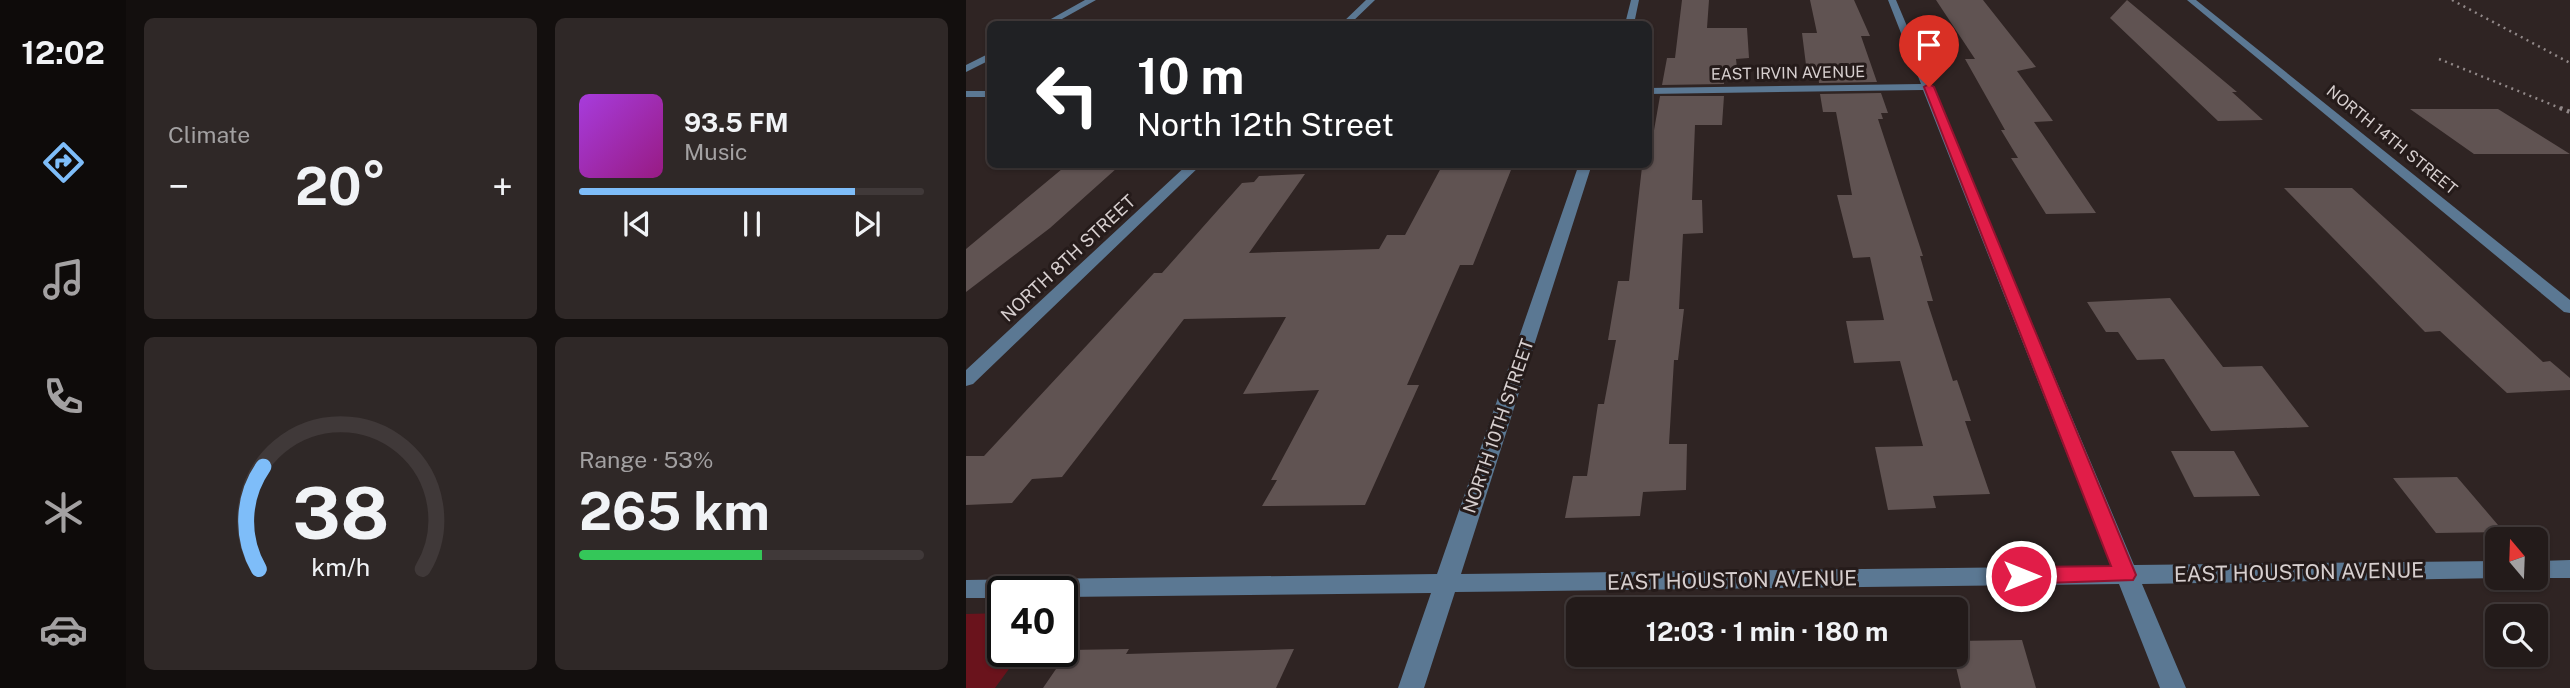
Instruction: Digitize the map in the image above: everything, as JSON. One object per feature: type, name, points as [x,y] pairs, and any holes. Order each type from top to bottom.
[{"type":"street","points":[[1053,21],[1092,0]]},
{"type":"street","points":[[1348,21],[1371,0]]},
{"type":"street","points":[[1630,21],[1635,0]]},
{"type":"street","points":[[1892,0],[2173,688]]},
{"type":"street","name":"NORTH 14TH STREET","points":[[2191,0],[2570,307]]},
{"type":"street","points":[[966,69],[987,58]]},
{"type":"street","name":"EAST IRVIN AVENUE","points":[[1652,92],[1929,87]]},
{"type":"street","points":[[966,94],[987,94]]},
{"type":"street","name":"NORTH 8TH STREET","points":[[966,380],[1192,168]]},
{"type":"street","name":"NORTH 10TH STREET","points":[[1411,688],[1585,168]]},
{"type":"street","points":[[2548,570],[2570,569]]},
{"type":"street","name":"EAST HOUSTON AVENUE","points":[[966,589],[2485,570]]},
{"type":"shaded area","points":[[987,613],[987,667],[1010,667],[995,688],[966,688],[966,614]]},
{"type":"building","points":[[1682,0],[1709,0],[1707,28],[1747,28],[1749,58],[1736,59],[1737,68],[1725,68],[1724,84],[1662,85],[1667,58],[1675,58]]},
{"type":"building","points":[[1810,0],[1854,0],[1870,36],[1861,36],[1877,82],[1819,83],[1818,73],[1807,73],[1802,33],[1817,33]]},
{"type":"building","points":[[1936,0],[1983,0],[2036,67],[2017,71],[2053,121],[2034,122],[2096,213],[2046,214],[2011,158],[2018,158],[1965,59],[1975,59]]},
{"type":"building","points":[[2127,0],[2237,92],[2232,92],[2263,120],[2218,121],[2110,18]]},
{"type":"building","points":[[1881,93],[1888,113],[1881,113],[1883,119],[1878,119],[1923,256],[1920,256],[1933,301],[1927,301],[1953,381],[1957,380],[1971,421],[1965,421],[1990,494],[1933,496],[1936,508],[1888,510],[1875,447],[1923,446],[1900,361],[1854,363],[1846,321],[1884,320],[1870,257],[1853,258],[1837,195],[1852,195],[1836,112],[1823,112],[1820,94]]},
{"type":"building","points":[[1660,96],[1724,96],[1722,125],[1695,125],[1692,200],[1702,200],[1703,233],[1683,234],[1679,309],[1684,309],[1678,360],[1674,360],[1669,444],[1687,444],[1686,490],[1643,492],[1640,516],[1565,518],[1573,476],[1587,476],[1598,404],[1604,404],[1616,340],[1608,340],[1618,281],[1629,281],[1642,168],[1652,168],[1653,136]]},
{"type":"building","points":[[2410,109],[2498,109],[2570,154],[2474,154]]},
{"type":"building","points":[[1117,168],[1050,228],[966,292],[966,249],[1062,169]]},
{"type":"building","points":[[1441,168],[1512,168],[1473,265],[1460,265],[1407,385],[1419,385],[1365,505],[1262,506],[1277,480],[1271,480],[1319,390],[1243,394],[1286,317],[1184,319],[1062,477],[1032,479],[1012,503],[966,505],[966,456],[984,456],[1154,273],[1162,273],[1242,183],[1254,182],[1259,176],[1305,174],[1249,253],[1379,249],[1387,235],[1405,235]]},
{"type":"building","points":[[2284,188],[2352,188],[2543,362],[2550,361],[2570,378],[2570,390],[2507,393],[2440,331],[2425,332]]},
{"type":"building","points":[[2170,298],[2223,367],[2262,366],[2309,427],[2211,431],[2164,359],[2137,360],[2118,332],[2106,332],[2087,302]]},
{"type":"building","points":[[2171,451],[2234,451],[2260,496],[2194,497]]},
{"type":"building","points":[[2457,477],[2500,527],[2485,527],[2485,532],[2436,533],[2393,478]]},
{"type":"building","points":[[2022,640],[2036,688],[1961,688],[1956,667],[1968,667],[1968,641]]},
{"type":"building","points":[[1129,649],[1126,654],[1294,649],[1276,688],[1043,688],[1057,667],[1078,667],[1078,650]]},
{"type":"railway","points":[[2452,0],[2570,63]]},
{"type":"railway","points":[[2439,59],[2565,110]]},
{"type":"railway","points":[[2560,108],[2565,110]]},
{"type":"railway","points":[[2565,110],[2570,112]]},
{"type":"route","points":[[1929,87],[2125,575],[2021,576]]}]
